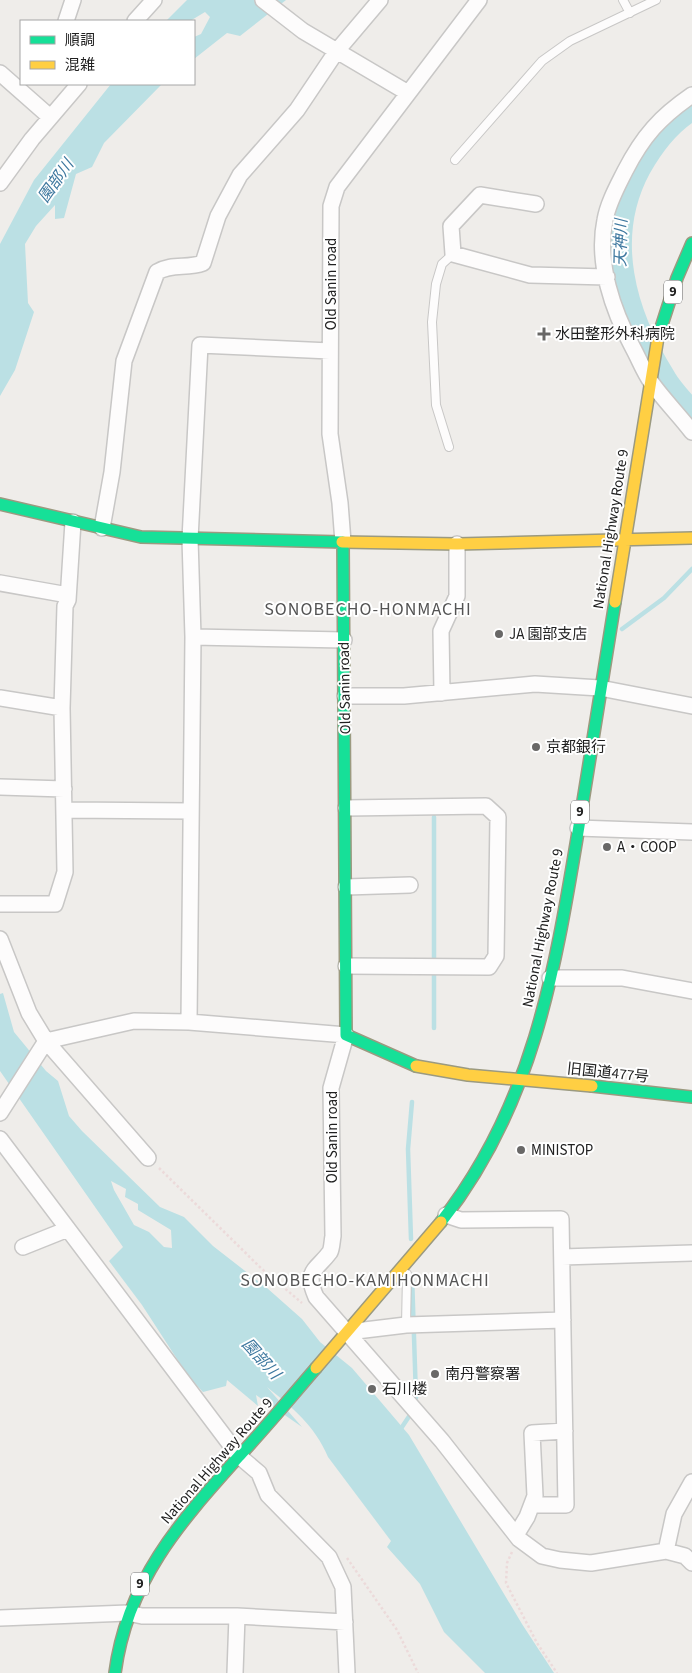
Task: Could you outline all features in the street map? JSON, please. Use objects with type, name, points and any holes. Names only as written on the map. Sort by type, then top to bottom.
[{"type":"main road","name":"National Highway Route 9","points":[[115,1673],[123,1626],[144,1576],[157,1556],[194,1508],[334,1349],[346,1332],[446,1215],[487,1156],[521,1078],[550,978],[563,923],[657,341],[672,294],[692,243]]},
{"type":"main road","points":[[0,504],[141,537],[457,544],[692,538]]},
{"type":"main road","name":"Old Sanin road","points":[[342,542],[346,808],[346,1035]]},
{"type":"main road","name":"旧国道477号","points":[[346,1035],[414,1065],[462,1074],[521,1078],[692,1097]]},
{"type":"street","points":[[66,20],[73,0]]},
{"type":"street","points":[[136,20],[154,0]]},
{"type":"street","points":[[263,0],[303,31],[408,93]]},
{"type":"street","points":[[102,528],[112,472],[124,361],[157,272],[166,266],[196,266],[203,262],[218,216],[240,174],[296,110],[336,52],[380,0]]},
{"type":"street","name":"Old Sanin road","points":[[342,542],[340,503],[330,434],[331,206],[337,187],[479,0]]},
{"type":"street","points":[[0,73],[50,117]]},
{"type":"street","points":[[0,183],[50,117],[78,85]]},
{"type":"street","points":[[692,95],[668,112],[644,137],[612,196],[605,221],[603,250],[617,319],[651,377],[692,432]]},
{"type":"street","points":[[536,204],[480,195],[451,226],[453,254],[530,275],[607,277]]},
{"type":"street","points":[[189,1022],[193,637],[190,539],[200,345],[330,351]]},
{"type":"street","points":[[0,904],[55,904],[65,872],[62,708],[65,606],[68,595],[73,522]]},
{"type":"street","points":[[442,693],[441,631],[457,596],[457,544]]},
{"type":"street","points":[[0,583],[68,595]]},
{"type":"street","points":[[193,637],[344,640]]},
{"type":"street","points":[[345,696],[404,696],[535,684],[600,688],[692,706]]},
{"type":"street","points":[[0,698],[62,708]]},
{"type":"street","points":[[0,787],[64,789]]},
{"type":"street","points":[[346,808],[486,806],[498,817],[496,956],[489,966],[346,966]]},
{"type":"street","points":[[64,810],[191,811]]},
{"type":"street","points":[[578,828],[692,832]]},
{"type":"street","points":[[346,887],[410,885]]},
{"type":"street","points":[[0,939],[43,1046],[148,1158]]},
{"type":"street","points":[[550,978],[622,978],[692,991]]},
{"type":"street","points":[[0,1113],[43,1046],[134,1021],[189,1022],[346,1035]]},
{"type":"street","name":"Old Sanin road","points":[[346,1035],[331,1088],[331,1251],[316,1265],[311,1279],[316,1298],[442,1441],[517,1537],[542,1556],[591,1563],[666,1551]]},
{"type":"street","points":[[0,1139],[68,1229],[259,1472],[268,1495],[329,1558],[343,1587],[347,1673]]},
{"type":"street","points":[[446,1215],[461,1220],[561,1219],[566,1505],[532,1505]]},
{"type":"street","points":[[23,1247],[68,1229]]},
{"type":"street","points":[[562,1257],[692,1253]]},
{"type":"street","points":[[346,1332],[412,1325],[563,1320]]},
{"type":"street","points":[[517,1537],[535,1496],[532,1433],[565,1431]]},
{"type":"street","points":[[692,1482],[674,1514],[666,1551],[685,1556],[692,1563]]},
{"type":"street","points":[[0,1618],[128,1613],[142,1616],[237,1616],[345,1622]]},
{"type":"street","points":[[236,1673],[237,1616]]},
{"type":"lane","points":[[623,0],[630,13]]},
{"type":"lane","points":[[455,160],[542,61],[570,40],[656,0]]},
{"type":"lane","points":[[449,448],[436,405],[432,322],[436,284],[442,264],[453,254]]},
{"type":"lane","points":[[407,1262],[412,1325]]},
{"type":"path","points":[[148,1158],[262,1269],[309,1308]]},
{"type":"path","points":[[517,1537],[507,1563],[506,1583],[537,1643],[557,1673]]},
{"type":"water","points":[[187,0],[286,0],[240,36],[227,33],[195,58],[195,37],[201,34],[210,17],[205,12],[192,20],[167,20]]},
{"type":"water","name":"園部川","points":[[110,85],[161,85],[104,143],[92,167],[76,174],[64,218],[55,219],[55,205],[36,226],[25,244],[28,303],[34,312],[15,370],[0,396],[0,244],[34,180]]},
{"type":"water","name":"園部川","points":[[3,993],[14,1032],[46,1071],[58,1081],[69,1116],[82,1131],[160,1207],[184,1217],[213,1246],[267,1288],[302,1319],[320,1342],[352,1368],[409,1435],[522,1624],[554,1673],[485,1673],[444,1632],[420,1584],[387,1547],[391,1541],[328,1457],[317,1436],[286,1402],[267,1387],[302,1427],[256,1395],[258,1406],[227,1380],[226,1386],[203,1392],[188,1376],[142,1305],[109,1261],[123,1247],[0,1071],[0,994]],"holes":[[[111,1181],[126,1189],[125,1197],[138,1204],[138,1210],[171,1230],[172,1248],[164,1247],[149,1232],[134,1225],[114,1190]]]},
{"type":"waterway","name":"天神川","points":[[692,108],[676,119],[662,134],[639,167],[627,194],[621,221],[619,248],[628,302],[637,328],[667,383],[692,414]]},
{"type":"waterway","points":[[622,629],[664,598],[692,569]]},
{"type":"waterway","points":[[434,817],[434,1028]]},
{"type":"waterway","points":[[411,1239],[408,1149],[412,1102]]},
{"type":"waterway","points":[[412,1275],[416,1398]]},
{"type":"waterway","points":[[400,1430],[410,1415]]},
{"type":"traffic: fast","points":[[658,337],[677,278],[692,243]]},
{"type":"traffic: fast","points":[[0,504],[141,537],[342,542]]},
{"type":"traffic: fast","points":[[343,542],[346,1035],[416,1066]]},
{"type":"traffic: fast","points":[[441,1222],[473,1177],[498,1131],[519,1083],[536,1034],[549,983],[570,880],[615,602]]},
{"type":"traffic: fast","points":[[592,1086],[692,1097]]},
{"type":"traffic: fast","points":[[115,1673],[121,1640],[131,1609],[144,1581],[160,1554],[198,1503],[316,1368]]},
{"type":"traffic: slow","points":[[615,602],[658,337]]},
{"type":"traffic: slow","points":[[342,542],[457,544],[692,538]]},
{"type":"traffic: slow","points":[[416,1066],[468,1075],[592,1086]]},
{"type":"traffic: slow","points":[[316,1368],[441,1222]]},
{"type":"place","name":"水田整形外科病院","points":[[544,334]]},
{"type":"place","name":"JA 園部支店","points":[[499,634]]},
{"type":"place","name":"京都銀行","points":[[536,747]]},
{"type":"place","name":"A・COOP","points":[[607,847]]},
{"type":"place","name":"MINISTOP","points":[[521,1150]]},
{"type":"place","name":"南丹警察署","points":[[435,1374]]},
{"type":"place","name":"石川楼","points":[[372,1389]]},
{"type":"district","name":"SONOBECHO-HONMACHI","points":[[368,609]]},
{"type":"district","name":"SONOBECHO-KAMIHONMACHI","points":[[365,1280]]}]
